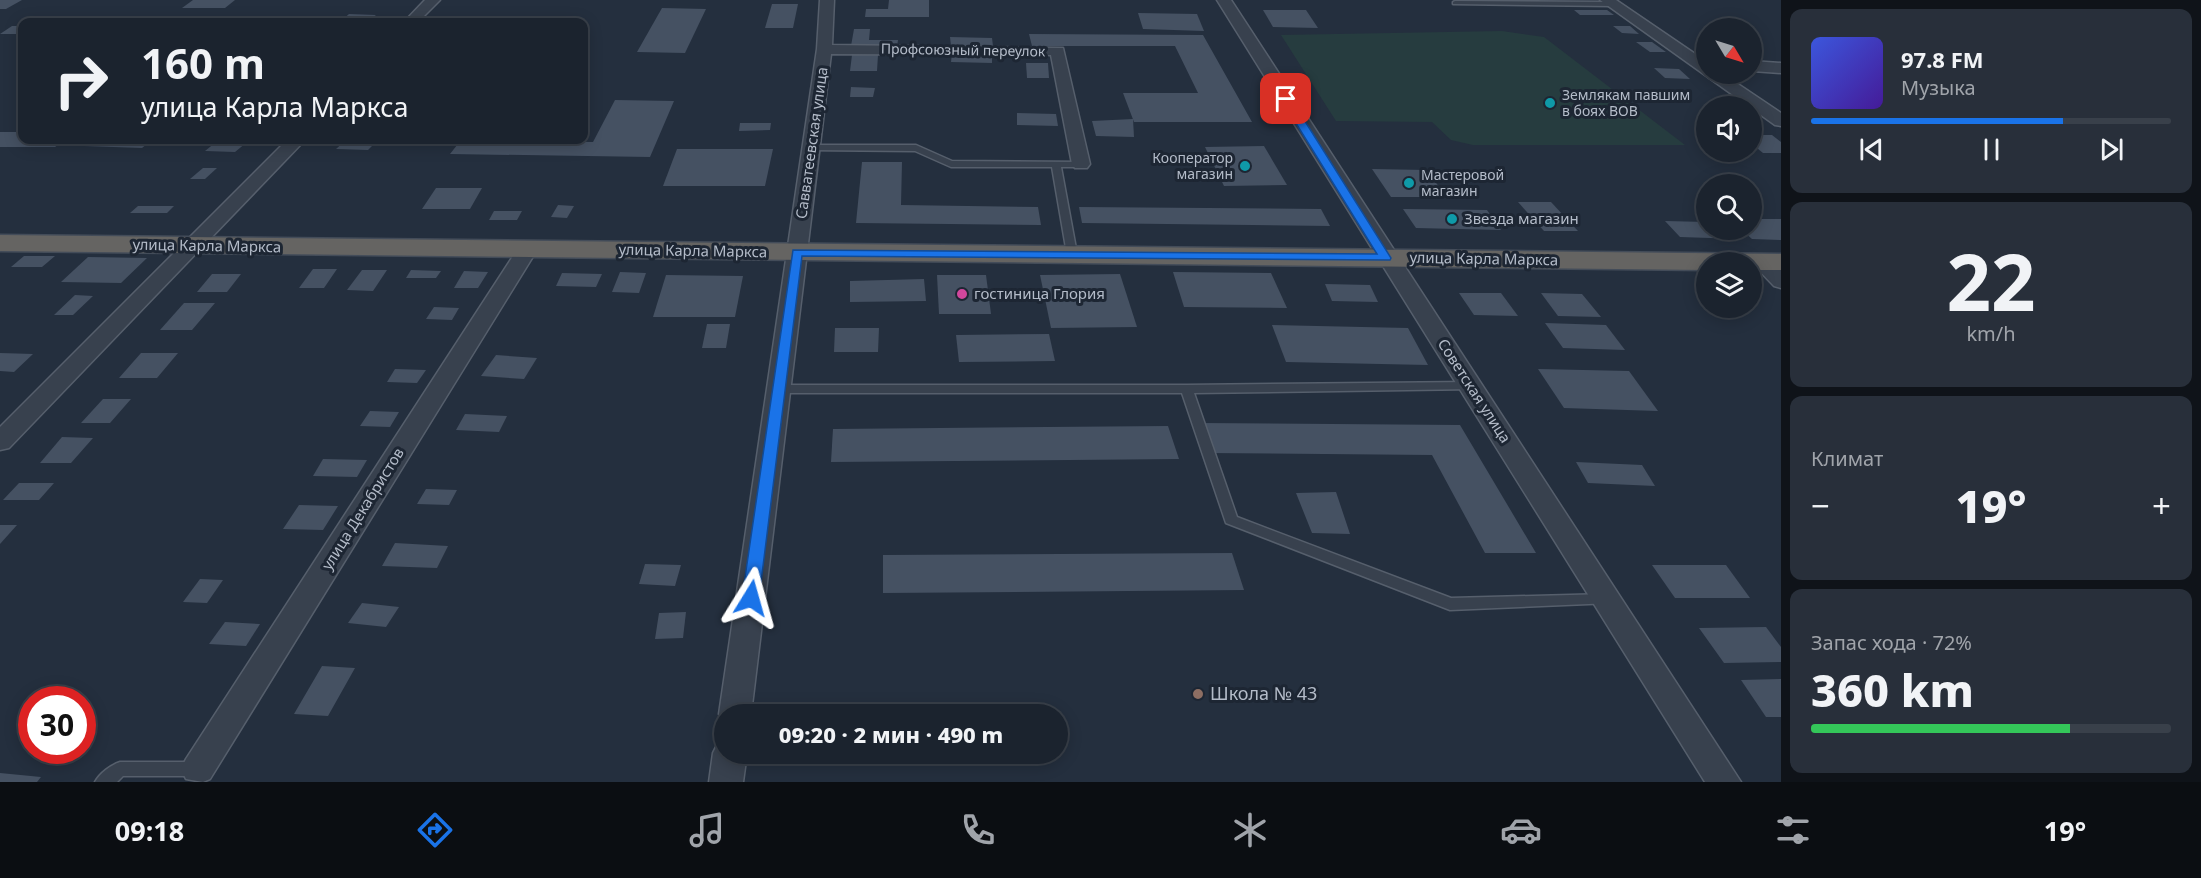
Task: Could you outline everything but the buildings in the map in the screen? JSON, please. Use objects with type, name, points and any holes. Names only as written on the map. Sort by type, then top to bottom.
[{"type":"highway","name":"улица Карла Маркса","points":[[0,243],[1771,262]]},
{"type":"street","points":[[415,18],[433,0]]},
{"type":"street","name":"Савватеевская улица","points":[[736,704],[824,49],[827,0]]},
{"type":"street","name":"Советская улица","points":[[1224,0],[1385,258],[1472,386],[1724,782]]},
{"type":"street","points":[[1610,2],[1696,59]]},
{"type":"street","name":"Профсоюзный переулок","points":[[824,49],[1058,51],[1082,164]]},
{"type":"street","points":[[1762,67],[1781,68]]},
{"type":"street","points":[[1727,84],[1781,122]]},
{"type":"street","points":[[0,442],[292,144]]},
{"type":"street","name":"улица Декабристов","points":[[198,769],[527,250]]},
{"type":"street","points":[[1771,262],[1781,282]]},
{"type":"street","points":[[726,782],[728,764]]},
{"type":"lane","points":[[1455,3],[1610,2]]},
{"type":"lane","points":[[811,148],[915,148],[951,164],[1082,164]]},
{"type":"lane","points":[[1056,164],[1072,254]]},
{"type":"lane","points":[[779,389],[1472,386]]},
{"type":"lane","points":[[1187,389],[1231,520],[1450,604],[1608,599]]},
{"type":"lane","points":[[104,782],[120,769],[198,769]]},
{"type":"green space","points":[[1502,31],[1544,37],[1685,145],[1473,145],[1451,140],[1432,122],[1336,121],[1281,35]]},
{"type":"place","name":"Землякам павшим в боях ВОВ","points":[[1550,103]]},
{"type":"place","name":"Кооператор магазин","points":[[1245,166]]},
{"type":"place","name":"Мастеровой магазин","points":[[1409,183]]},
{"type":"place","name":"Звезда магазин","points":[[1452,219]]},
{"type":"place","name":"гостиница Глория","points":[[962,294]]},
{"type":"place","name":"Школа № 43","points":[[1198,694]]},
{"type":"route","points":[[751,598],[797,252],[1385,258],[1286,99]]}]
